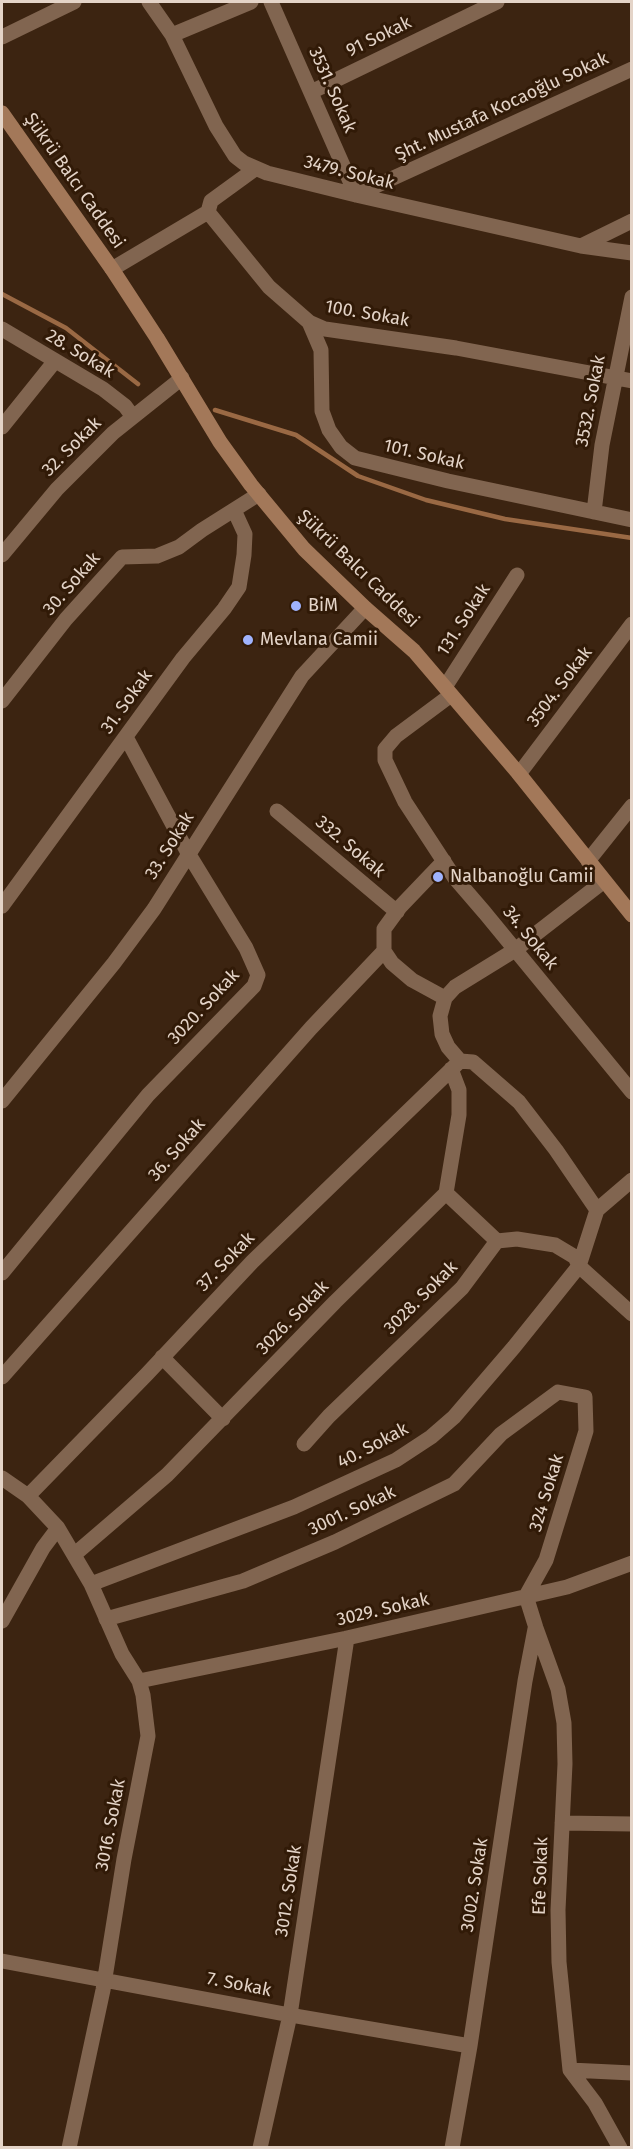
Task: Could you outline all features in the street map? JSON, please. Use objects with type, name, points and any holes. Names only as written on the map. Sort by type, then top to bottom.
[{"type":"street","points":[[2,37],[74,2]]},
{"type":"street","name":"3479. Sokak","points":[[148,2],[172,35],[216,126],[236,156],[255,168],[356,195],[580,246],[632,253]]},
{"type":"street","points":[[172,35],[251,2]]},
{"type":"street","name":"3531. Sokak","points":[[271,2],[356,195]]},
{"type":"street","name":"91 Sokak","points":[[311,92],[497,2]]},
{"type":"street","name":"Şht. Mustafa Kocaoğlu Sokak","points":[[356,195],[632,69]]},
{"type":"street","name":"Şükrü Balcı Caddesi","points":[[2,113],[112,269],[220,442],[259,494],[304,549],[414,651],[519,774],[632,915]]},
{"type":"street","points":[[112,269],[208,212],[211,201],[255,168]]},
{"type":"street","name":"100. Sokak","points":[[208,212],[269,287],[309,322],[324,329],[456,348],[632,381]]},
{"type":"street","points":[[580,246],[632,221]]},
{"type":"street","name":"3532. Sokak","points":[[594,512],[602,445],[632,297]]},
{"type":"street","name":"101. Sokak","points":[[309,322],[321,350],[322,411],[329,430],[340,447],[355,459],[632,520]]},
{"type":"street","name":"28. Sokak","points":[[2,329],[103,389],[125,406],[133,417]]},
{"type":"street","points":[[2,427],[55,361]]},
{"type":"street","name":"32. Sokak","points":[[2,555],[57,489],[113,433],[182,378]]},
{"type":"street","name":"30. Sokak","points":[[2,701],[66,619],[122,558],[157,556],[179,548],[259,494]]},
{"type":"street","name":"31. Sokak","points":[[2,906],[183,658],[224,609],[239,587],[245,534],[234,510]]},
{"type":"street","name":"131. Sokak","points":[[448,691],[517,575]]},
{"type":"street","name":"33. Sokak","points":[[2,1101],[114,963],[154,909],[302,676],[365,608]]},
{"type":"street","name":"3504. Sokak","points":[[519,774],[632,624]]},
{"type":"street","name":"34. Sokak","points":[[448,691],[396,736],[385,749],[385,760],[405,802],[454,877],[632,1092]]},
{"type":"street","name":"3020. Sokak","points":[[2,1273],[148,1095],[254,986],[258,975],[246,948],[188,853],[126,737]]},
{"type":"street","points":[[588,861],[632,806]]},
{"type":"street","name":"332. Sokak","points":[[278,811],[397,912]]},
{"type":"street","points":[[444,861],[384,929],[384,951],[392,963],[412,980],[445,998]]},
{"type":"street","points":[[604,880],[515,950],[455,987],[445,998],[440,1016],[442,1034],[456,1065],[459,1090],[459,1114],[446,1193],[497,1241],[518,1239],[555,1245],[575,1257],[579,1266],[632,1314]]},
{"type":"street","name":"36. Sokak","points":[[2,1377],[311,1028],[384,951]]},
{"type":"street","points":[[456,1065],[473,1062],[519,1102],[556,1150],[597,1210],[632,1180]]},
{"type":"street","name":"37. Sokak","points":[[28,1496],[252,1262],[456,1065]]},
{"type":"street","name":"3026. Sokak","points":[[75,1554],[167,1475],[335,1302],[446,1193]]},
{"type":"street","name":"40. Sokak","points":[[92,1584],[294,1507],[396,1460],[431,1437],[454,1417],[579,1266],[597,1210]]},
{"type":"street","name":"3028. Sokak","points":[[304,1444],[329,1416],[462,1288],[497,1241]]},
{"type":"street","points":[[162,1357],[223,1419]]},
{"type":"street","name":"3001. Sokak","points":[[106,1619],[243,1581],[335,1542],[454,1484],[501,1434],[558,1392],[585,1397]]},
{"type":"street","name":"324 Sokak","points":[[526,1596],[546,1560],[586,1431],[585,1397]]},
{"type":"street","name":"3016. Sokak","points":[[2,1478],[28,1496],[58,1528],[92,1584],[122,1654],[139,1681],[148,1736],[124,1859],[105,1979],[69,2148]]},
{"type":"street","points":[[2,1621],[43,1548],[58,1528]]},
{"type":"street","name":"3029. Sokak","points":[[139,1681],[347,1638],[567,1587],[632,1563]]},
{"type":"street","name":"Efe Sokak","points":[[526,1596],[558,1689],[564,1723],[558,1910],[559,1962],[570,2070]]},
{"type":"street","name":"3002. Sokak","points":[[452,2148],[470,2046],[525,1681],[536,1628]]},
{"type":"street","name":"3012. Sokak","points":[[260,2148],[290,2015],[347,1638]]},
{"type":"street","points":[[562,1824],[632,1824]]},
{"type":"street","name":"7. Sokak","points":[[2,1960],[290,2015],[470,2046]]},
{"type":"street","points":[[570,2070],[632,2073]]},
{"type":"street","points":[[570,2070],[595,2103],[620,2148]]},
{"type":"waterway","points":[[2,294],[66,328],[138,384]]},
{"type":"waterway","points":[[215,410],[296,435],[358,476],[426,500],[505,519],[632,538]]},
{"type":"place","name":"BiM","points":[[296,606]]},
{"type":"place","name":"Mevlana Camii","points":[[248,640]]},
{"type":"place","name":"Nalbanoğlu Camii","points":[[438,877]]}]
